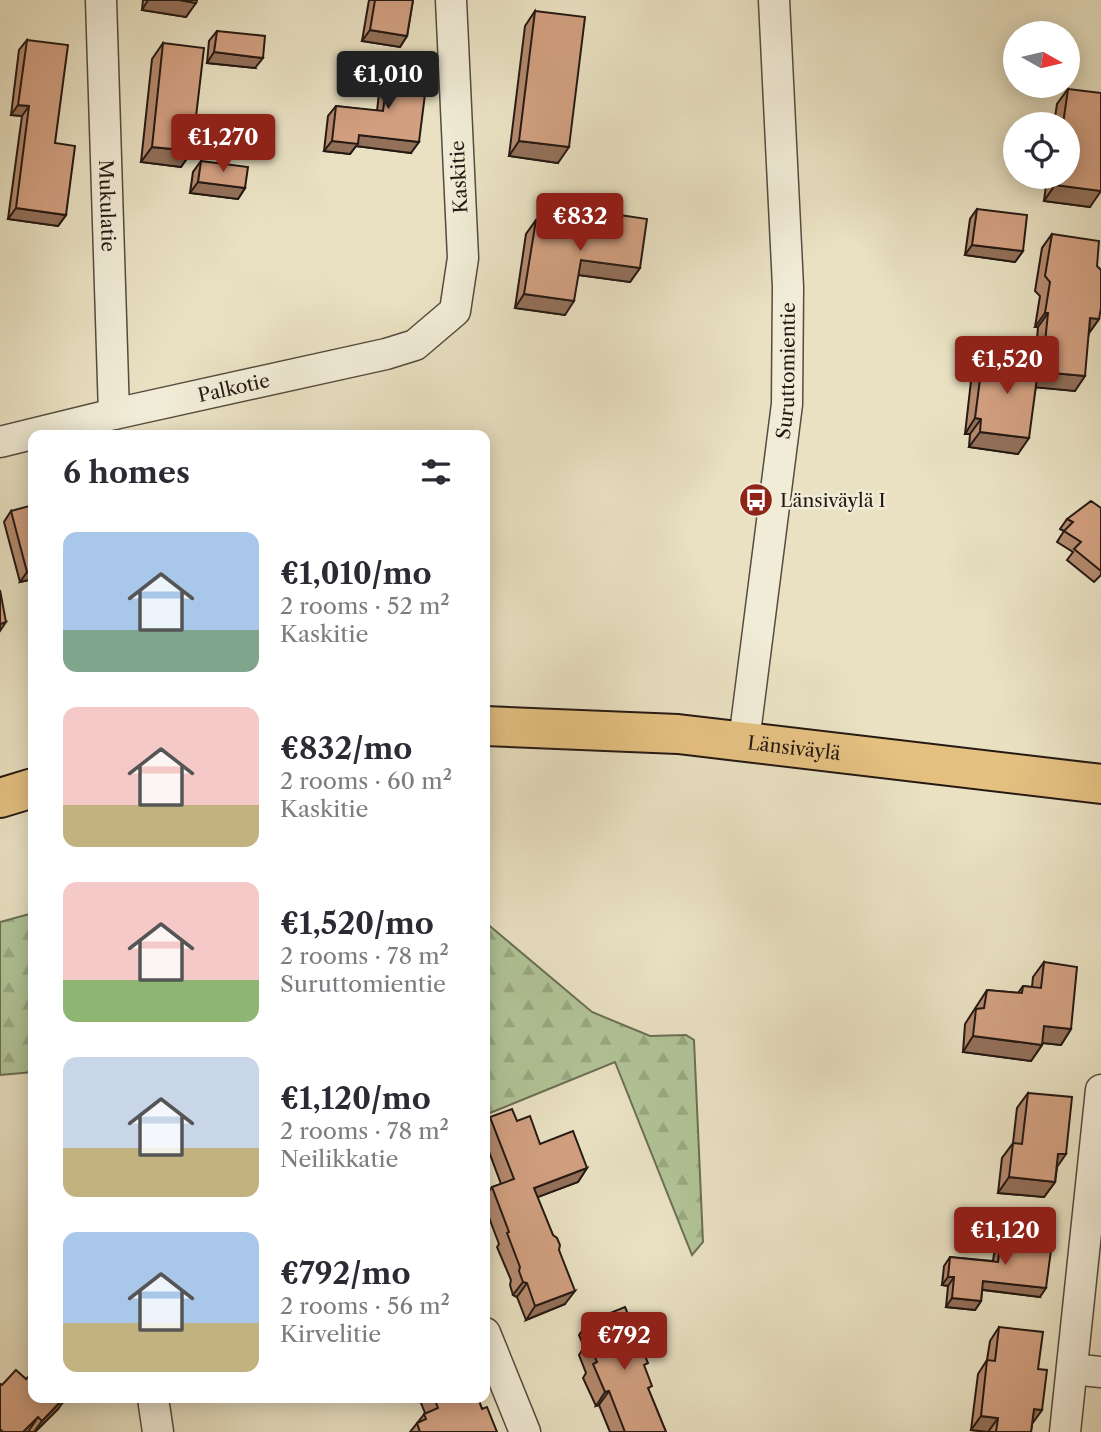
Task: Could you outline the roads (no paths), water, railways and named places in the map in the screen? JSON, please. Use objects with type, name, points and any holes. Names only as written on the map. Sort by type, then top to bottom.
[{"type":"main road","name":"Länsiväylä","points":[[490,726],[678,734],[1101,784]]},
{"type":"main road","points":[[0,798],[28,790]]},
{"type":"street","name":"Mukulatie","points":[[100,0],[114,414]]},
{"type":"street","name":"Kaskitie","points":[[451,0],[463,258],[455,311]]},
{"type":"street","name":"Suruttomientie","points":[[744,741],[787,404],[788,287],[774,0]]},
{"type":"street","name":"Palkotie","points":[[49,430],[386,354],[415,345],[455,311]]},
{"type":"street","name":"Palkotie","points":[[0,442],[28,435]]},
{"type":"street","points":[[1065,1432],[1086,1370],[1101,1090]]},
{"type":"street","points":[[490,1345],[525,1432]]},
{"type":"street","points":[[154,1403],[158,1432]]},
{"type":"place","name":"Länsiväylä I","points":[[756,500]]}]
